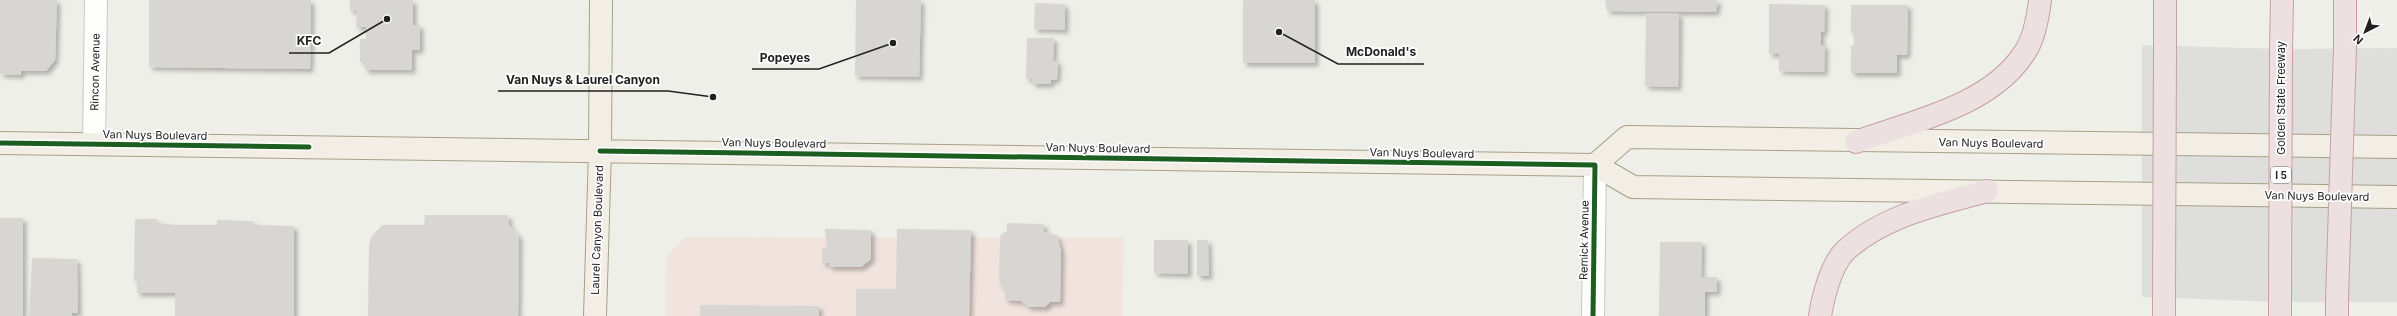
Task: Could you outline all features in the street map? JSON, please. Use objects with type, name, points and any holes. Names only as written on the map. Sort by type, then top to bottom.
[{"type":"highway","points":[[1856,142],[1954,107],[1987,92],[2007,75],[2026,51],[2038,12],[2040,0]]},
{"type":"highway","points":[[2164,307],[2166,0]]},
{"type":"highway","name":"Golden State Freeway","points":[[2280,309],[2282,0]]},
{"type":"highway","points":[[2337,308],[2345,48],[2345,0]]},
{"type":"highway","points":[[1820,316],[1828,282],[1844,252],[1902,215],[1987,191]]},
{"type":"main road","name":"Laurel Canyon Boulevard","points":[[595,316],[600,151],[601,0]]},
{"type":"main road","name":"Van Nuys Boulevard","points":[[1596,165],[1627,137],[1856,142],[2397,147]]},
{"type":"main road","name":"Van Nuys Boulevard","points":[[0,143],[1596,165],[1633,187],[2397,197]]},
{"type":"street","name":"Rincon Avenue","points":[[94,144],[96,0]]},
{"type":"street","name":"Remick Avenue","points":[[1593,316],[1596,165]]},
{"type":"shaded area","points":[[684,237],[1124,238],[1122,316],[665,316],[666,257]]},
{"type":"pier","points":[[2142,45],[2281,49],[2397,48],[2397,302],[2280,302],[2142,297]]},
{"type":"building","points":[[0,0],[57,0],[55,60],[46,71],[21,71],[21,75],[0,74]]},
{"type":"building","points":[[149,0],[311,0],[310,69],[149,67]]},
{"type":"building","points":[[350,0],[413,0],[413,25],[420,25],[420,50],[412,50],[412,70],[365,70],[365,62],[360,62],[360,39],[366,39],[366,27],[356,27],[357,11],[350,11]]},
{"type":"building","points":[[856,0],[921,0],[919,77],[855,76]]},
{"type":"building","points":[[1243,0],[1315,0],[1315,63],[1243,63]]},
{"type":"building","points":[[1605,0],[1718,0],[1716,12],[1607,11]]},
{"type":"building","points":[[1035,3],[1065,4],[1065,30],[1034,29]]},
{"type":"building","points":[[1769,4],[1825,5],[1824,32],[1821,31],[1821,46],[1825,45],[1824,72],[1779,71],[1779,54],[1769,54]]},
{"type":"building","points":[[1851,5],[1908,5],[1907,55],[1897,55],[1897,73],[1851,73],[1851,45],[1854,45],[1854,33],[1851,33]]},
{"type":"building","points":[[1646,13],[1679,14],[1678,87],[1645,86]]},
{"type":"building","points":[[1027,38],[1054,38],[1053,61],[1058,61],[1057,79],[1051,80],[1051,84],[1032,84],[1032,79],[1026,79]]},
{"type":"building","points":[[425,215],[508,215],[509,225],[519,236],[518,316],[368,316],[369,246],[371,237],[382,225],[424,225]]},
{"type":"building","points":[[0,218],[23,218],[23,316],[0,316]]},
{"type":"building","points":[[135,219],[157,219],[157,223],[176,225],[217,225],[217,220],[253,221],[253,225],[294,226],[294,316],[175,316],[175,293],[137,293],[137,281],[134,281]]},
{"type":"building","points":[[1007,223],[1044,224],[1044,232],[1049,232],[1049,235],[1057,235],[1061,251],[1060,302],[1050,302],[1045,307],[1029,307],[1021,301],[1005,300],[1005,288],[1001,286],[999,280],[1000,238],[1001,234],[1007,231]]},
{"type":"building","points":[[825,229],[871,230],[871,259],[861,267],[829,267],[829,263],[822,263],[822,248],[827,249]]},
{"type":"building","points":[[897,229],[971,230],[969,316],[856,316],[856,289],[896,289]]},
{"type":"building","points":[[1154,240],[1188,240],[1188,274],[1154,273]]},
{"type":"building","points":[[1197,240],[1208,240],[1209,276],[1197,276]]},
{"type":"building","points":[[1660,242],[1702,242],[1701,277],[1717,277],[1717,292],[1705,292],[1705,316],[1659,316]]},
{"type":"building","points":[[32,258],[77,259],[78,313],[72,313],[72,316],[29,316]]},
{"type":"building","points":[[700,305],[819,306],[819,316],[700,316]]},
{"type":"cycle path","points":[[0,143],[309,147]]},
{"type":"cycle path","points":[[600,151],[1595,165],[1593,316]]},
{"type":"place","name":"KFC","points":[[387,19]]},
{"type":"place","name":"McDonald's","points":[[1279,32]]},
{"type":"place","name":"Popeyes","points":[[893,43]]},
{"type":"place","name":"Van Nuys & Laurel Canyon","points":[[713,97]]}]
